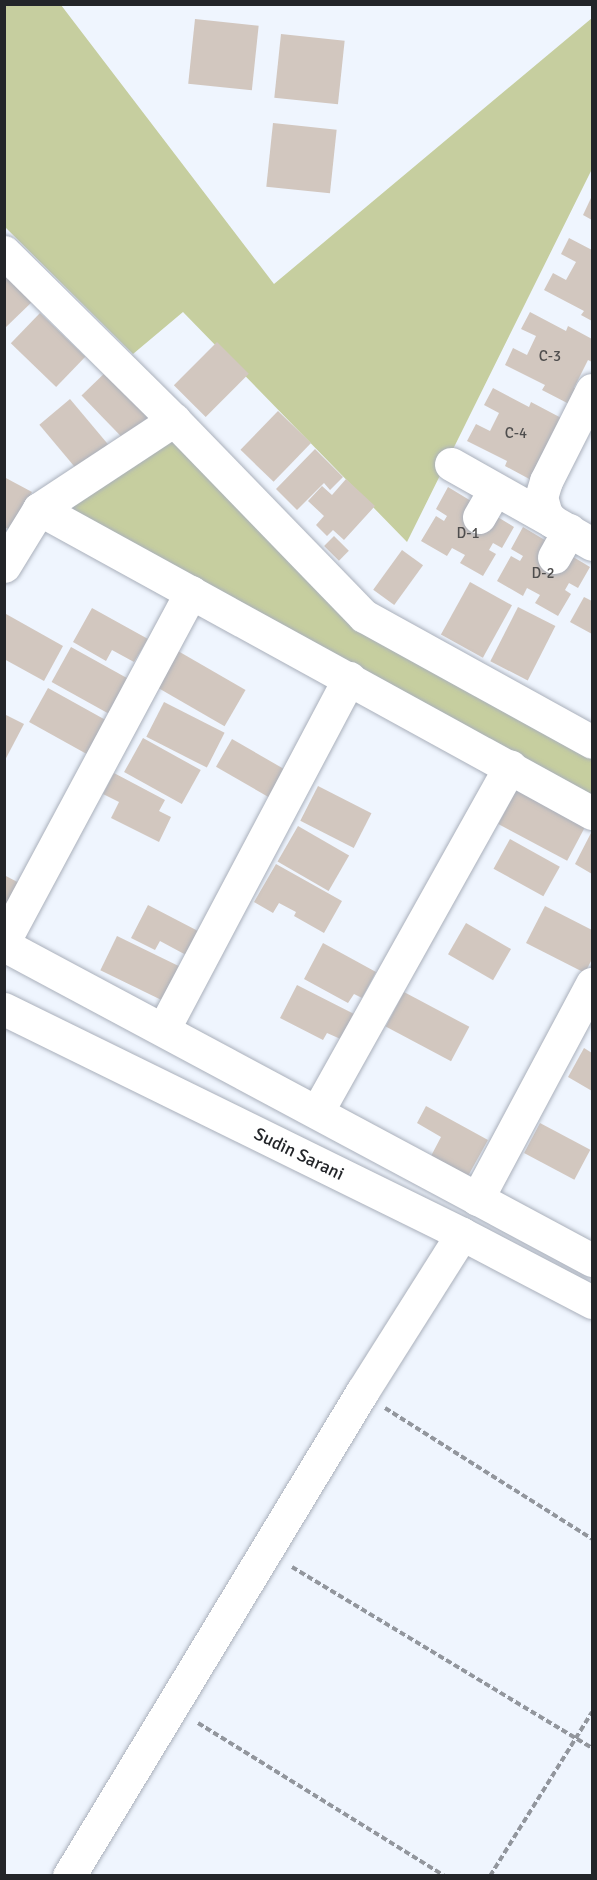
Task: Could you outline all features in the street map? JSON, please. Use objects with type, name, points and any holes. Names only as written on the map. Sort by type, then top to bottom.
[{"type":"street","points":[[4,252],[174,420],[364,616],[592,742]]},
{"type":"street","points":[[567,538],[546,514],[541,497],[542,489],[551,453],[589,381]]},
{"type":"street","points":[[4,566],[39,509],[174,420]]},
{"type":"street","points":[[451,464],[495,489],[567,538]]},
{"type":"street","points":[[480,517],[495,489]]},
{"type":"street","points":[[39,509],[592,813]]},
{"type":"street","points":[[190,592],[4,943],[592,1260]]},
{"type":"street","points":[[164,1028],[349,678]]},
{"type":"street","points":[[317,1112],[510,766]]},
{"type":"street","points":[[69,1875],[459,1232],[474,1197],[592,984]]},
{"type":"street","name":"Sudin Sarani","points":[[4,1009],[459,1232],[592,1302]]},
{"type":"path","points":[[362,1392],[592,1539]]},
{"type":"path","points":[[265,1552],[592,1748]]},
{"type":"path","points":[[171,1707],[445,1875]]},
{"type":"path","points":[[490,1875],[592,1712]]},
{"type":"green space","points":[[4,5],[61,5],[274,284],[592,18],[592,169],[407,542],[183,312],[133,354],[5,227]]},
{"type":"green space","points":[[174,420],[364,616],[592,742],[592,814],[39,509]]},
{"type":"building","points":[[195,19],[259,26],[252,90],[188,84]]},
{"type":"building","points":[[281,34],[345,41],[338,104],[274,98]]},
{"type":"building","points":[[273,123],[337,130],[330,193],[266,187]]},
{"type":"building","points":[[592,199],[592,220],[583,215]]},
{"type":"building","points":[[569,238],[592,250],[592,321],[581,315],[584,311],[544,290],[553,273],[566,280],[576,262],[561,254]]},
{"type":"building","points":[[9,274],[35,299],[4,329],[4,278]]},
{"type":"building","points":[[530,312],[566,331],[568,326],[592,339],[592,362],[588,360],[574,388],[578,390],[571,405],[542,390],[545,385],[505,365],[513,348],[527,355],[536,336],[521,329]]},
{"type":"building","points":[[40,313],[85,357],[56,387],[11,343]]},
{"type":"building","points":[[217,342],[249,374],[206,417],[174,385]]},
{"type":"building","points":[[111,367],[154,412],[125,440],[82,395]]},
{"type":"building","points":[[493,388],[529,407],[531,402],[567,421],[533,481],[505,466],[507,461],[467,441],[476,424],[490,431],[499,413],[484,405]]},
{"type":"building","points":[[70,399],[110,446],[79,472],[39,425]]},
{"type":"building","points":[[278,411],[311,443],[274,482],[240,450]]},
{"type":"building","points":[[315,449],[343,477],[330,490],[324,483],[297,510],[276,489]]},
{"type":"building","points":[[4,477],[32,492],[11,530],[4,527]]},
{"type":"building","points":[[346,479],[375,506],[344,540],[333,530],[327,536],[316,525],[324,516],[308,501],[322,486],[332,495]]},
{"type":"building","points":[[448,487],[514,527],[502,548],[493,543],[489,550],[496,554],[483,576],[460,563],[465,555],[452,548],[447,556],[421,541],[436,516],[444,521],[447,516],[436,509]]},
{"type":"building","points":[[523,527],[590,567],[578,588],[569,583],[565,590],[571,594],[558,616],[535,603],[540,595],[527,588],[523,596],[497,581],[511,556],[520,561],[523,556],[511,549]]},
{"type":"building","points":[[334,536],[349,551],[339,561],[324,546]]},
{"type":"building","points":[[402,550],[423,565],[394,605],[373,590]]},
{"type":"building","points":[[470,582],[512,605],[483,658],[441,634]]},
{"type":"building","points":[[584,597],[592,601],[592,634],[570,622]]},
{"type":"building","points":[[518,607],[555,626],[528,680],[490,661]]},
{"type":"building","points":[[92,608],[148,639],[134,662],[112,650],[106,661],[73,642]]},
{"type":"building","points":[[6,614],[63,646],[44,681],[4,659]]},
{"type":"building","points":[[71,647],[130,680],[111,715],[52,682]]},
{"type":"building","points":[[178,651],[246,690],[225,726],[157,687]]},
{"type":"building","points":[[48,688],[110,722],[91,757],[29,722]]},
{"type":"building","points":[[164,702],[225,733],[207,768],[146,737]]},
{"type":"building","points":[[4,714],[24,724],[4,762]]},
{"type":"building","points":[[143,738],[201,770],[182,804],[124,772]]},
{"type":"building","points":[[232,739],[286,770],[270,798],[216,767]]},
{"type":"building","points":[[114,773],[165,800],[159,811],[171,817],[159,842],[111,818],[119,802],[103,794]]},
{"type":"building","points":[[318,786],[371,813],[354,848],[300,821]]},
{"type":"building","points":[[518,787],[587,824],[567,861],[498,824]]},
{"type":"building","points":[[298,826],[349,856],[329,891],[278,862]]},
{"type":"building","points":[[592,831],[592,874],[575,864]]},
{"type":"building","points":[[510,839],[560,867],[543,896],[494,869]]},
{"type":"building","points":[[276,864],[342,901],[324,933],[294,916],[296,912],[279,903],[273,913],[254,902]]},
{"type":"building","points":[[4,875],[25,886],[4,924]]},
{"type":"building","points":[[148,905],[198,931],[186,955],[160,941],[155,950],[131,938]]},
{"type":"building","points":[[545,906],[592,930],[592,959],[585,973],[526,943]]},
{"type":"building","points":[[466,923],[511,949],[493,980],[448,954]]},
{"type":"building","points":[[117,936],[182,968],[165,1002],[100,970]]},
{"type":"building","points":[[323,943],[376,972],[362,998],[354,994],[348,1003],[304,979]]},
{"type":"building","points":[[297,985],[358,1016],[345,1041],[327,1033],[323,1040],[280,1018]]},
{"type":"building","points":[[404,992],[469,1027],[451,1061],[386,1026]]},
{"type":"building","points":[[584,1048],[592,1053],[592,1091],[568,1077]]},
{"type":"building","points":[[426,1106],[488,1140],[468,1176],[431,1156],[441,1137],[417,1123]]},
{"type":"building","points":[[540,1123],[590,1150],[574,1180],[524,1153]]}]
